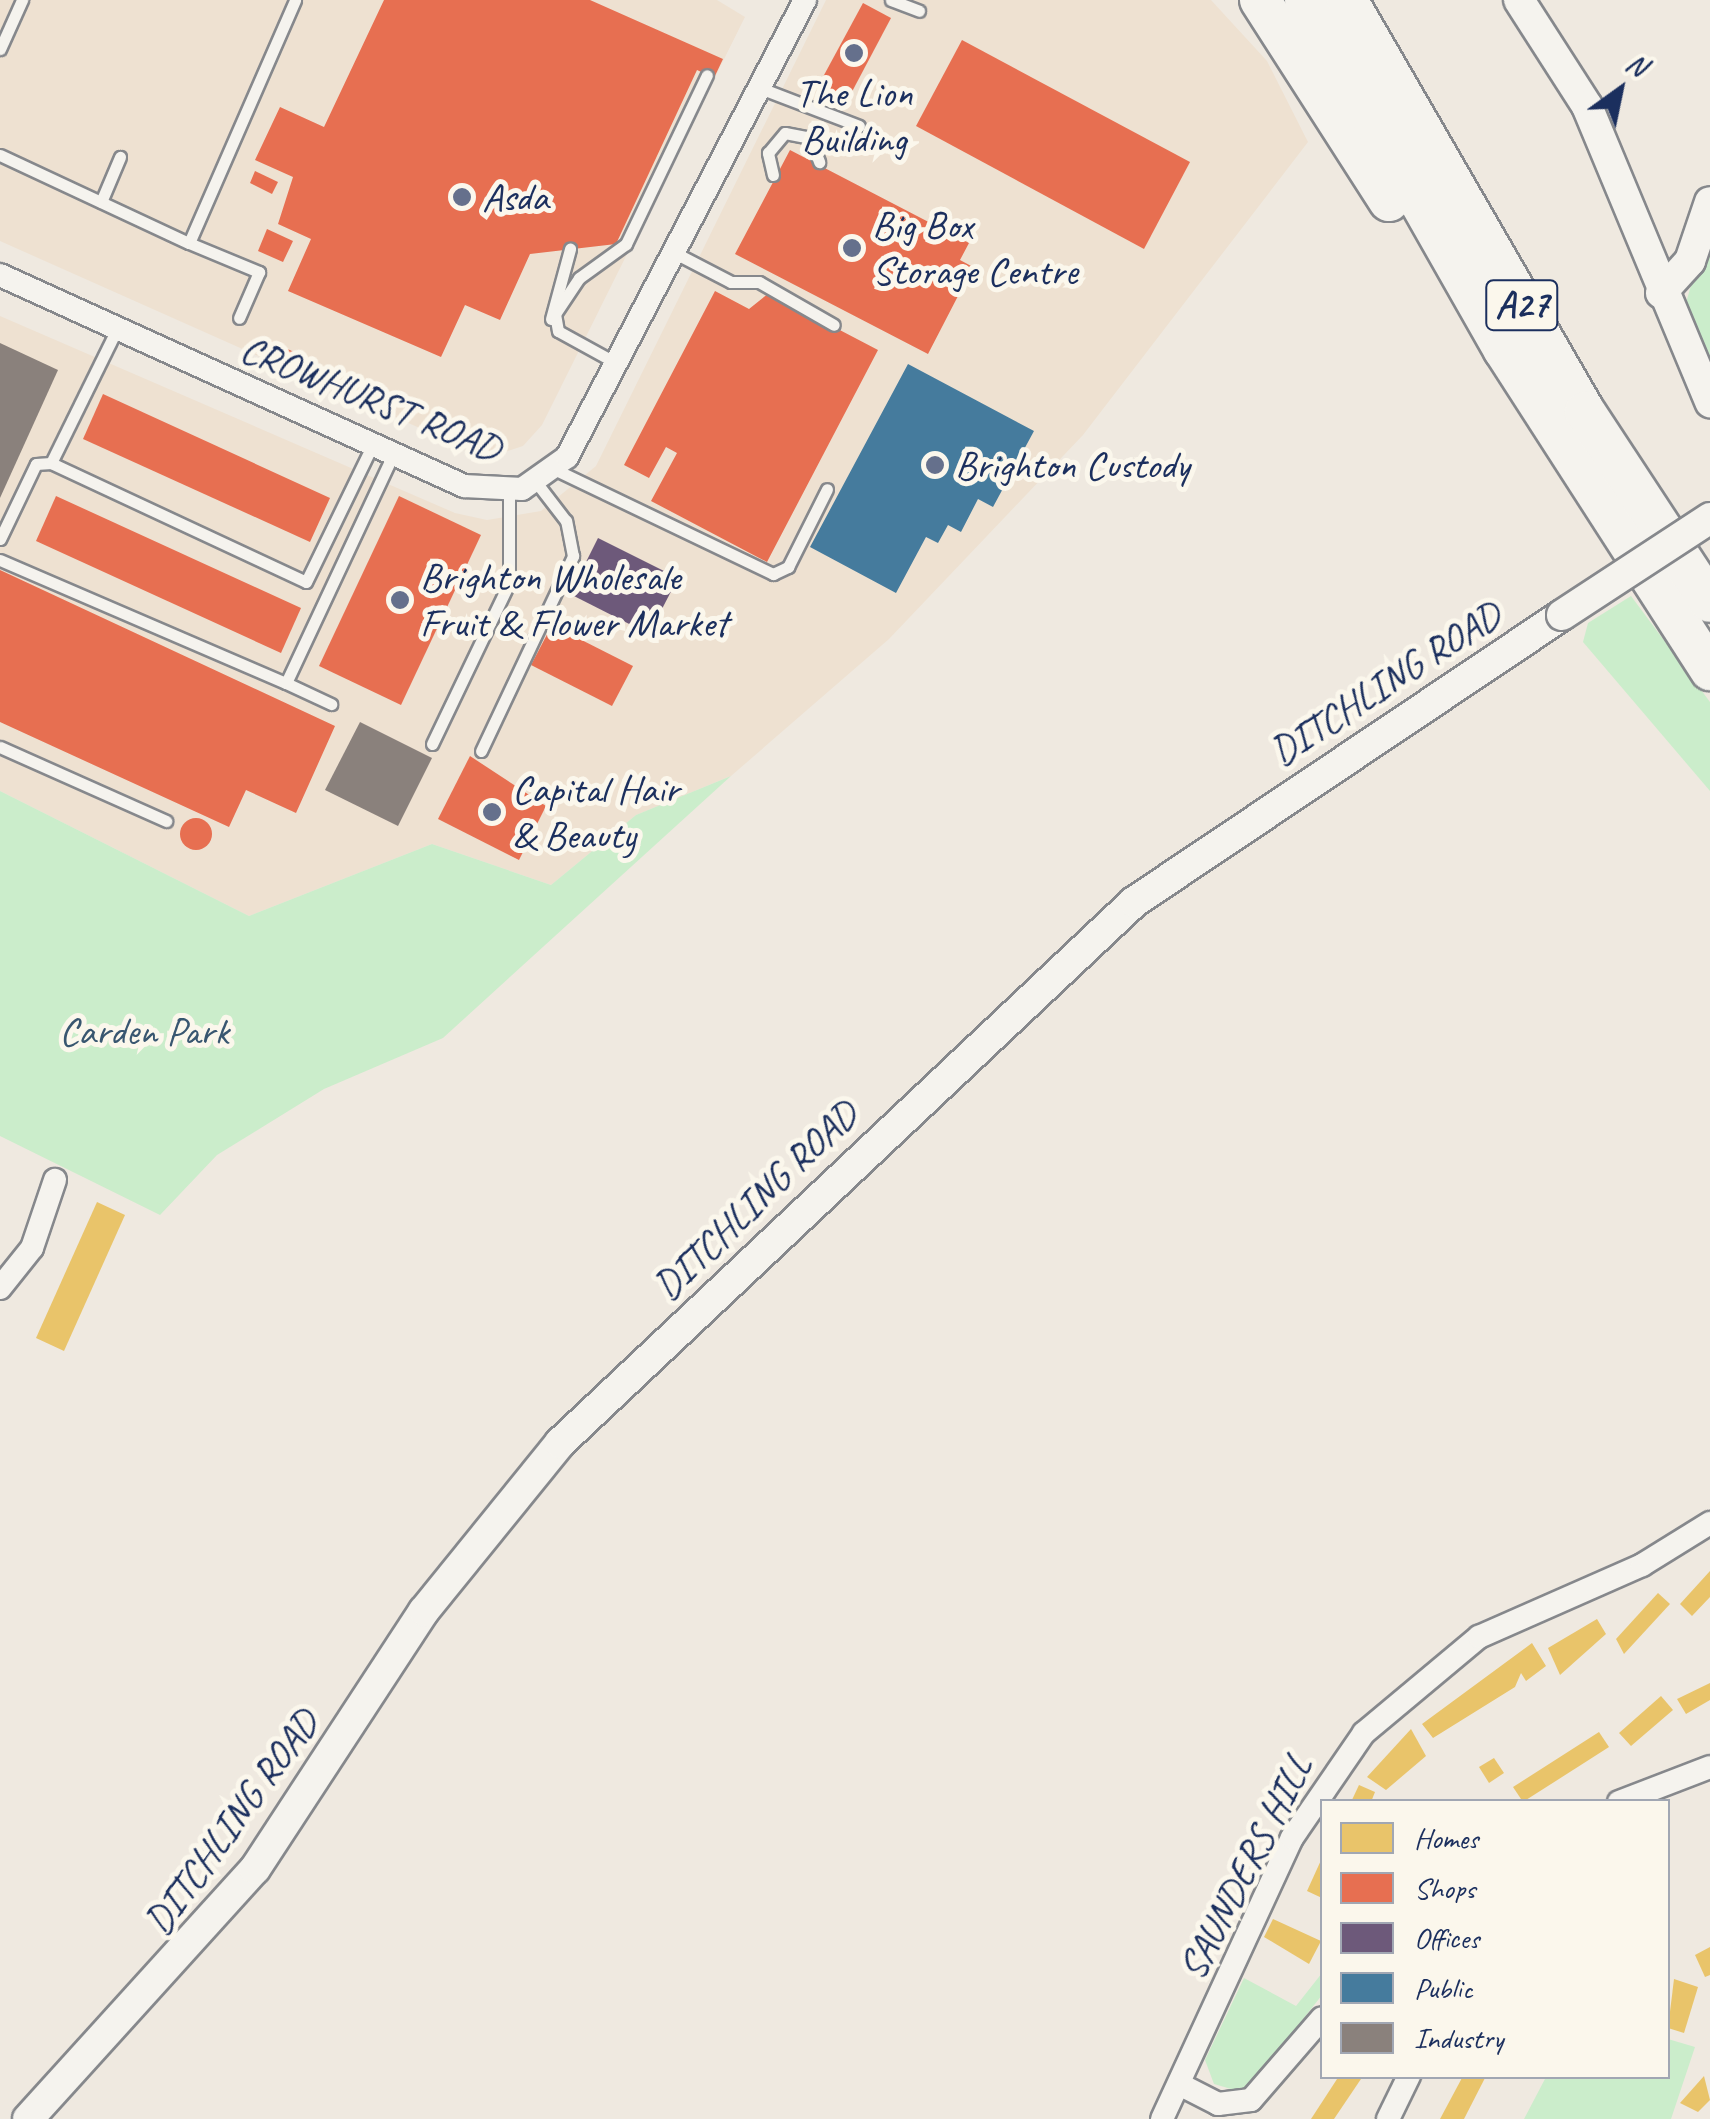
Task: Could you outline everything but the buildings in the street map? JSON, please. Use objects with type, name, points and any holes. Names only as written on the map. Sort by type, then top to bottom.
[{"type":"highway","points":[[1260,0],[1407,230],[1504,350]]},
{"type":"highway","name":"A27","points":[[1305,0],[1504,350],[1710,670]]},
{"type":"highway","name":"A27","points":[[1347,0],[1585,412],[1710,602]]},
{"type":"street","name":"CROWHURST ROAD","points":[[0,275],[464,486],[509,492],[546,476],[618,364],[805,0]]},
{"type":"street","points":[[1519,0],[1587,106],[1661,293],[1710,402]]},
{"type":"street","points":[[1661,293],[1690,262],[1710,202]]},
{"type":"street","name":"DITCHLING ROAD","points":[[28,2119],[255,1869],[424,1611],[574,1430],[1134,902],[1710,518]]},
{"type":"street","points":[[0,1288],[32,1248],[55,1180]]},
{"type":"street","name":"SAUNDERS HILL","points":[[1162,2119],[1292,1838],[1364,1733],[1479,1637],[1642,1565],[1710,1522]]},
{"type":"street","points":[[1627,1799],[1710,1766]]},
{"type":"street","points":[[1179,2084],[1218,2104],[1250,2100],[1320,2020]]},
{"type":"street","points":[[1388,2119],[1407,2079]]},
{"type":"lane","points":[[0,48],[22,0]]},
{"type":"lane","points":[[189,243],[295,0]]},
{"type":"lane","points":[[891,0],[919,11]]},
{"type":"lane","points":[[552,323],[579,278],[622,250],[707,75]]},
{"type":"lane","points":[[760,88],[859,126]]},
{"type":"lane","points":[[774,175],[768,149],[788,132],[810,138],[819,162]]},
{"type":"lane","points":[[0,154],[259,272],[239,318]]},
{"type":"lane","points":[[101,202],[120,157]]},
{"type":"lane","points":[[552,323],[553,290],[570,249]]},
{"type":"lane","points":[[675,253],[731,282],[759,282],[834,325]]},
{"type":"lane","points":[[552,323],[618,364]]},
{"type":"lane","points":[[51,463],[117,330]]},
{"type":"lane","points":[[0,540],[36,464],[51,463],[306,582],[383,450]]},
{"type":"lane","points":[[286,684],[383,450]]},
{"type":"lane","points":[[546,476],[773,574],[788,567],[827,489]]},
{"type":"lane","points":[[481,751],[572,556],[570,531],[546,476]]},
{"type":"lane","points":[[432,744],[509,583],[509,492]]},
{"type":"lane","points":[[0,560],[331,704]]},
{"type":"lane","points":[[0,747],[166,822]]},
{"type":"shaded area","points":[[0,0],[717,0],[745,17],[542,425],[523,446],[487,458],[0,241]]},
{"type":"shaded area","points":[[826,0],[1211,0],[1267,61],[1308,142],[1083,435],[889,639],[731,776],[636,815],[551,885],[432,844],[249,916],[0,791],[0,316],[455,513],[487,520],[541,511],[596,466]]},
{"type":"green space","points":[[1710,218],[1710,359],[1686,303]]},
{"type":"green space","points":[[1631,596],[1710,702],[1710,791],[1583,642],[1588,623]]},
{"type":"green space","name":"Carden Park","points":[[731,776],[443,1038],[324,1089],[217,1155],[160,1215],[0,1136],[0,791],[249,916],[432,844],[551,885],[636,815]]},
{"type":"green space","points":[[1320,1976],[1320,1998],[1253,2083],[1238,2091],[1214,2084],[1205,2060],[1244,1978],[1296,2006]]},
{"type":"green space","points":[[1670,2040],[1695,2047],[1671,2119],[1524,2119],[1545,2079],[1670,2079]]},
{"type":"place","name":"The Lion Building","points":[[854,53]]},
{"type":"place","name":"Asda","points":[[462,197]]},
{"type":"place","name":"Big Box Storage Centre","points":[[852,248]]},
{"type":"place","name":"Brighton Custody","points":[[935,465]]},
{"type":"place","name":"Brighton Wholesale Fruit & Flower Market","points":[[400,600]]},
{"type":"place","name":"Capital Hair & Beauty","points":[[492,812]]}]
